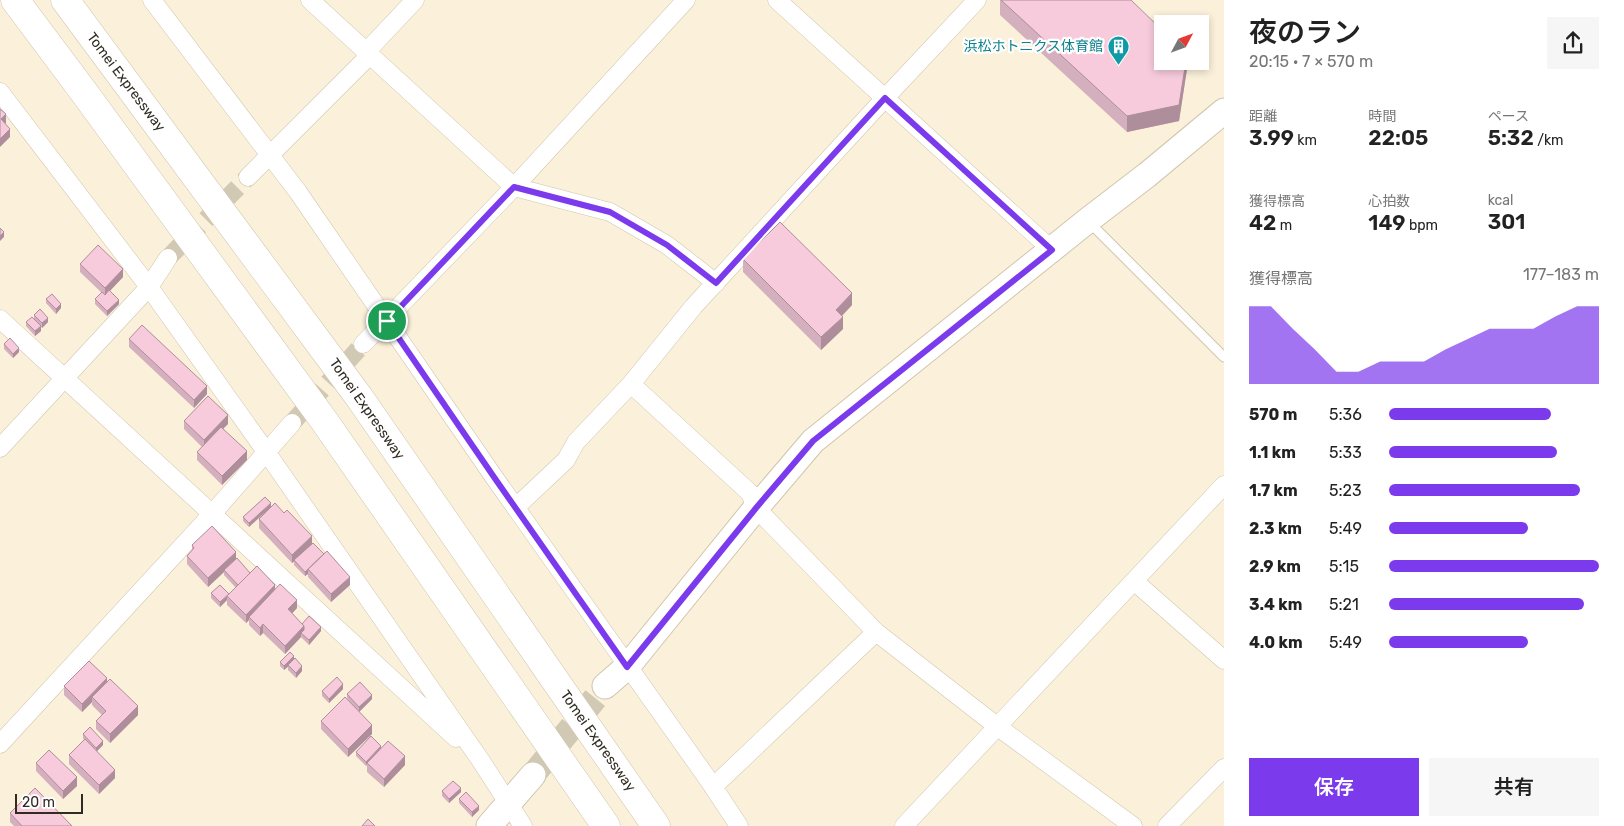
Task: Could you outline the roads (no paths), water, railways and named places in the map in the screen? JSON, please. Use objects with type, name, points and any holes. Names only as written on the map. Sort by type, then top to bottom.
[{"type":"highway","points":[[15,0],[325,422],[606,826]]},
{"type":"highway","name":"Tomei Expressway","points":[[65,0],[359,397],[656,826]]},
{"type":"street","points":[[152,0],[298,192],[739,826]]},
{"type":"street","points":[[310,0],[514,187],[610,212],[667,245],[716,283]]},
{"type":"street","points":[[248,177],[365,60],[366,52],[415,0]]},
{"type":"street","points":[[363,344],[514,187],[686,0]]},
{"type":"street","points":[[778,0],[1052,250]]},
{"type":"street","points":[[516,507],[566,460],[576,442],[631,384],[694,306],[977,0]]},
{"type":"street","points":[[0,92],[149,287],[481,761],[523,826]]},
{"type":"street","points":[[605,686],[627,667],[813,441],[1087,220],[1147,175],[1224,111]]},
{"type":"street","points":[[0,448],[149,287],[168,258]]},
{"type":"street","points":[[0,319],[481,761]]},
{"type":"street","points":[[631,384],[750,493],[756,508],[876,632],[998,727],[1133,826]]},
{"type":"street","points":[[0,744],[212,514],[292,423]]},
{"type":"street","points":[[904,826],[1224,485]]},
{"type":"street","points":[[1134,581],[1224,660]]},
{"type":"street","points":[[713,788],[876,632]]},
{"type":"street","points":[[1167,826],[1224,768]]},
{"type":"street","points":[[489,826],[533,775]]},
{"type":"lane","points":[[1087,220],[1224,357]]},
{"type":"tunnel","points":[[168,258],[248,177]]},
{"type":"tunnel","points":[[292,423],[363,344]]},
{"type":"tunnel","points":[[533,775],[605,686]]},
{"type":"place","name":"浜松ホトニクス体育館","points":[[1119,65]]}]
